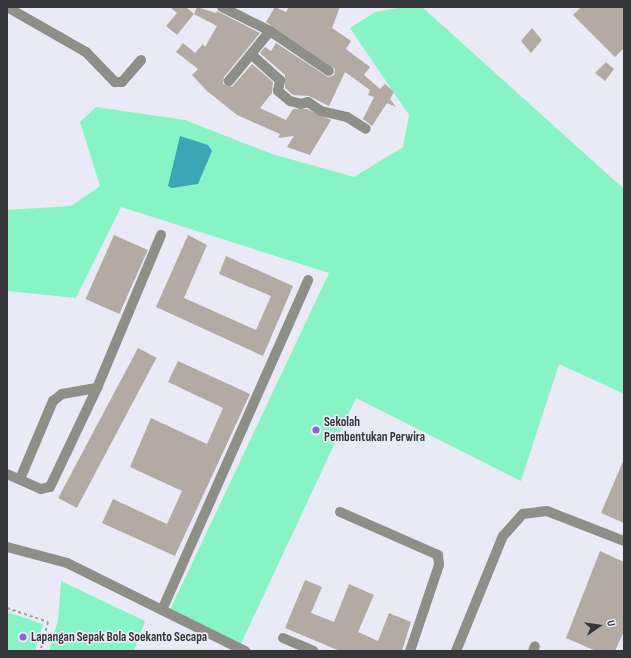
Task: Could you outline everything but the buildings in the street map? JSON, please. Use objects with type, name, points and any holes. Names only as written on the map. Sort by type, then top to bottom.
[{"type":"street","points":[[7,7],[80,48],[115,82],[122,82],[141,60]]},
{"type":"street","points":[[222,7],[270,31],[329,71]]},
{"type":"street","points":[[230,81],[252,56],[270,31]]},
{"type":"street","points":[[252,56],[280,80],[278,92],[290,101],[301,104],[308,102],[321,111],[347,117],[366,129]]},
{"type":"street","points":[[7,474],[44,490],[50,488],[97,388],[161,235]]},
{"type":"street","points":[[162,610],[308,280]]},
{"type":"street","points":[[20,479],[53,401],[62,394],[97,388]]},
{"type":"street","points":[[456,651],[503,536],[523,514],[547,511],[624,541]]},
{"type":"street","points":[[340,512],[438,555],[439,565],[410,651]]},
{"type":"street","points":[[7,547],[67,563],[245,651]]},
{"type":"street","points":[[283,638],[313,651]]},
{"type":"path","points":[[7,608],[48,622],[40,651]]},
{"type":"green space","points":[[403,7],[422,7],[624,189],[624,394],[559,364],[521,481],[356,398],[239,648],[170,610],[329,273],[121,207],[76,298],[7,291],[7,210],[71,206],[100,186],[80,122],[96,107],[185,120],[272,154],[354,177],[403,147],[409,115],[350,28],[375,12]]},
{"type":"green space","points":[[61,581],[145,621],[134,651],[49,651],[58,620]]},
{"type":"green space","name":"Lapangan Sepak Bola Soekanto Secapa","points":[[7,612],[43,624],[35,651],[7,651]]},
{"type":"water","points":[[180,136],[208,145],[212,151],[198,184],[172,188],[168,186]]},
{"type":"place","name":"Sekolah Pembentukan Perwira","points":[[316,430]]},
{"type":"place","name":"Lapangan Sepak Bola Soekanto Secapa","points":[[23,637]]}]
